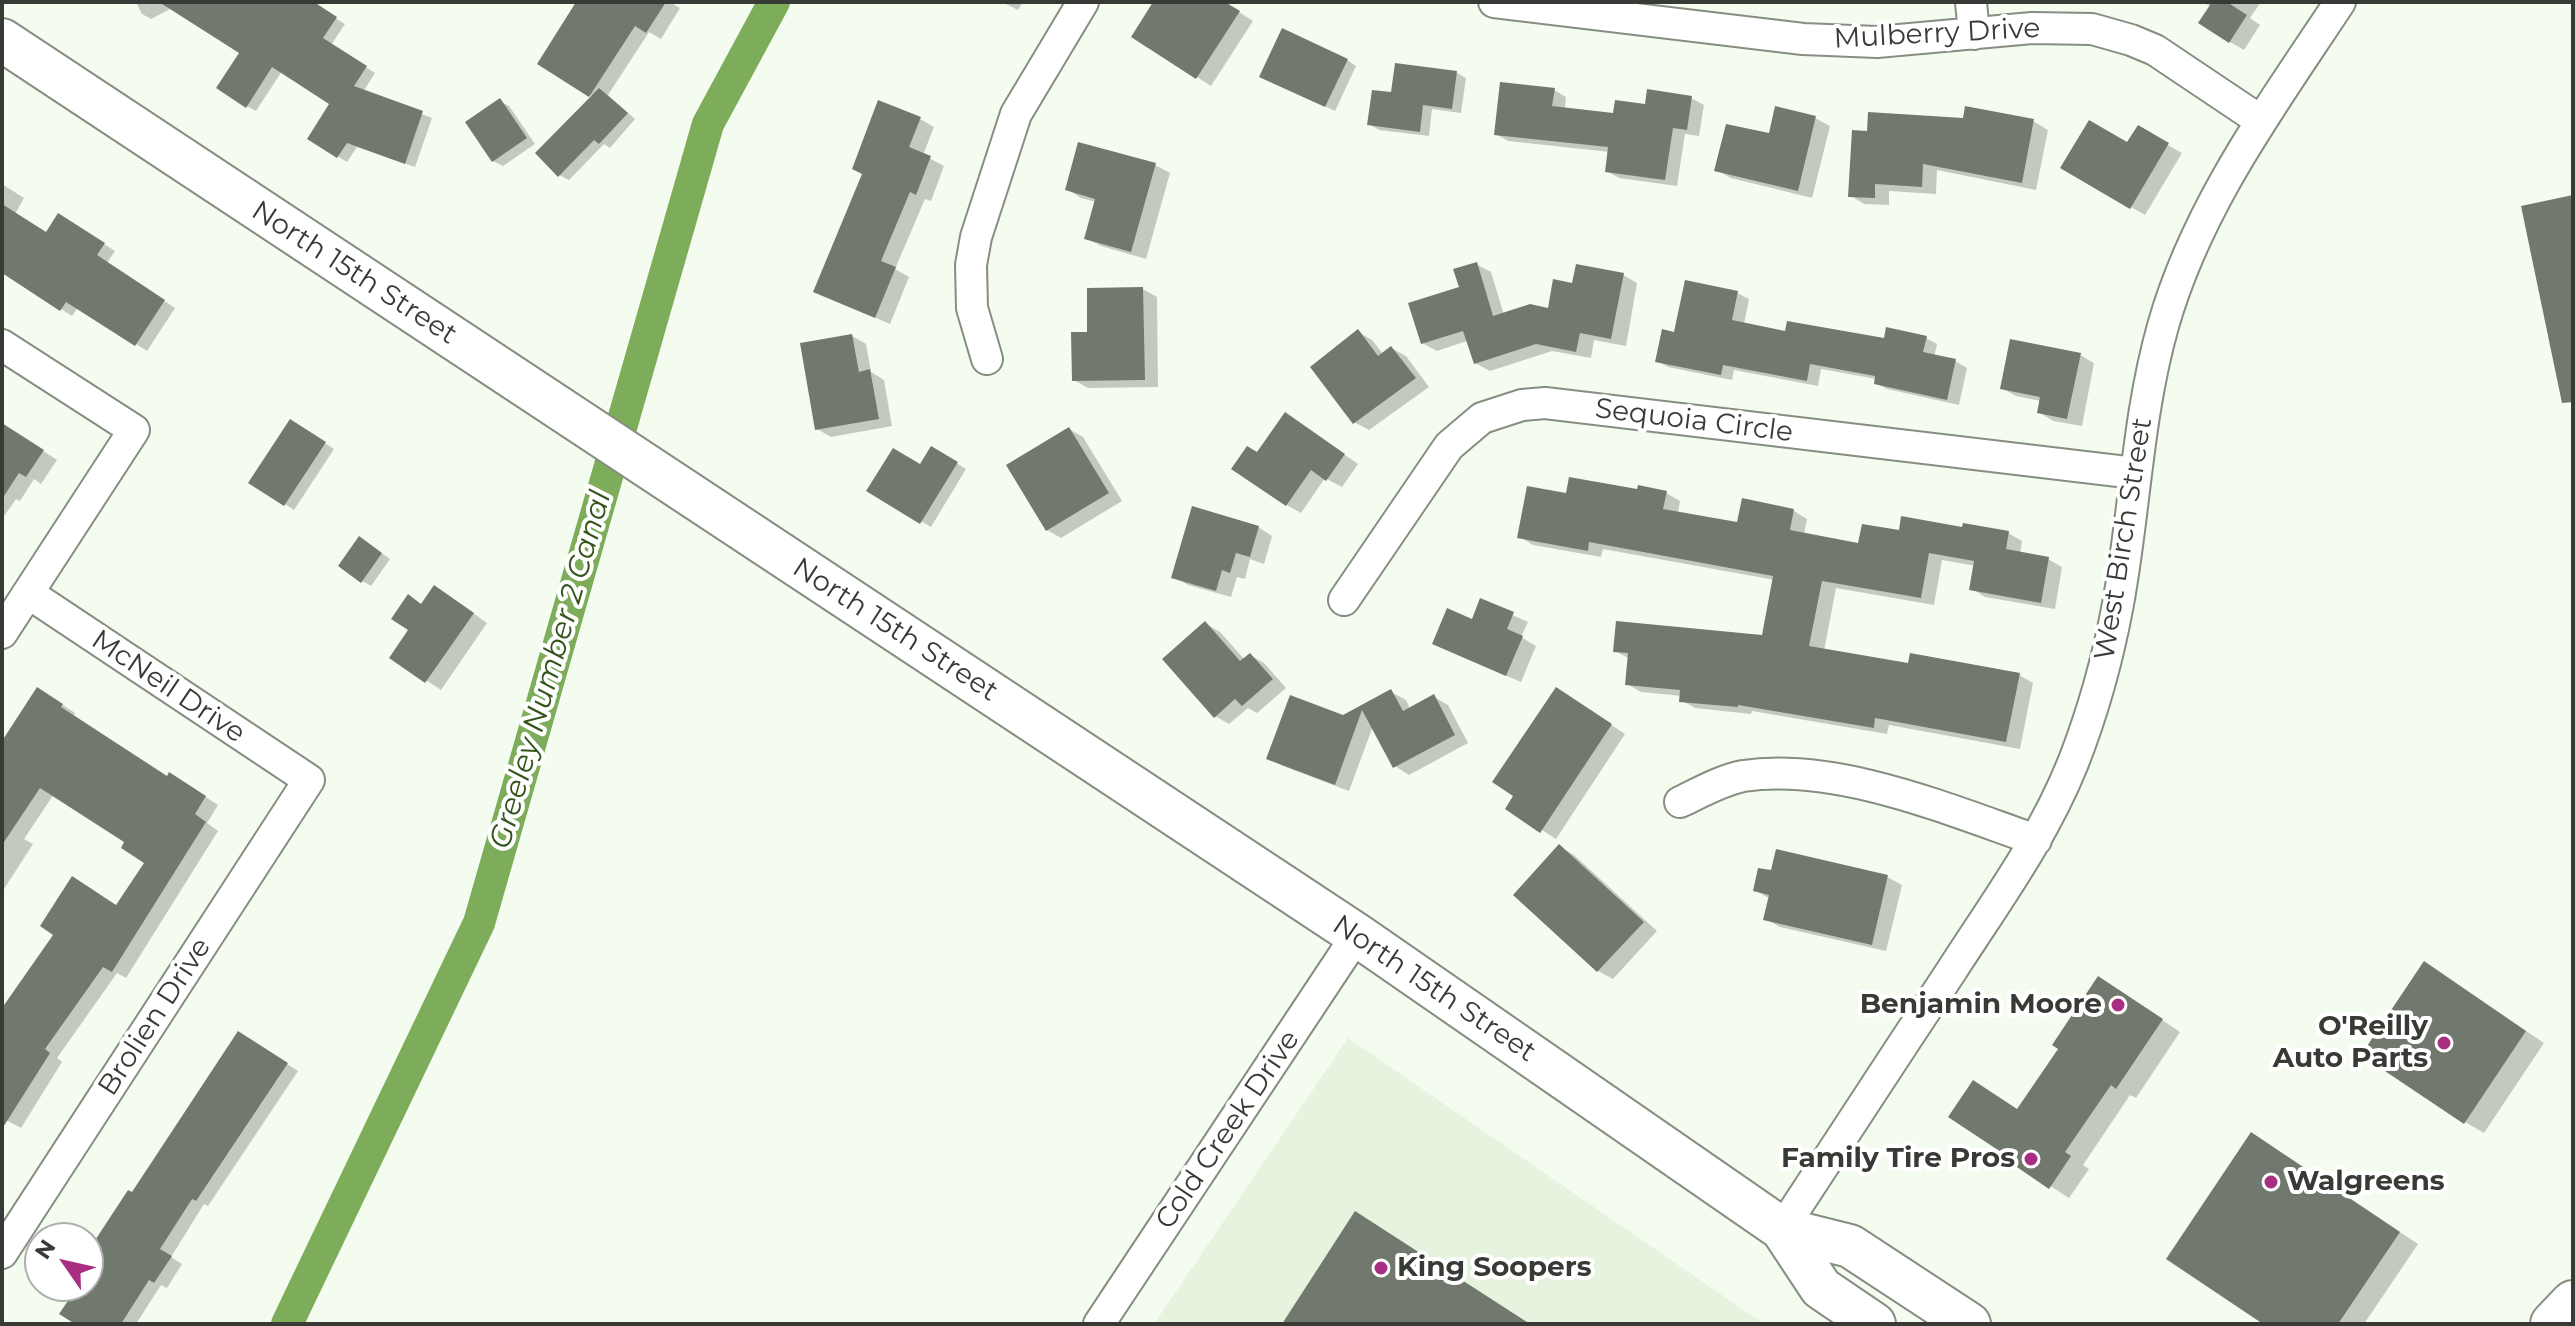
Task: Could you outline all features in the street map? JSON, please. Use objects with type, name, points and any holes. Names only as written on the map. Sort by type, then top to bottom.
[{"type":"main road","points":[[2553,1324],[2573,1303]]},
{"type":"main road","points":[[2565,1324],[2573,1311]]},
{"type":"street","points":[[987,359],[972,308],[971,265],[976,237],[1016,114],[1083,2]]},
{"type":"street","name":"Mulberry Drive","points":[[1494,2],[1803,39],[1877,42],[2032,28],[2092,29],[2155,50],[2261,121]]},
{"type":"street","points":[[1971,2],[1974,34]]},
{"type":"street","name":"West Birch Street","points":[[1782,1229],[2036,840],[2072,763],[2103,672],[2118,603],[2152,372],[2173,295],[2214,200],[2261,121],[2340,2]]},
{"type":"street","name":"North 15th Street","points":[[2,40],[1357,935],[1782,1229],[1850,1246],[1964,1321]]},
{"type":"street","points":[[2,345],[134,430],[2,633]]},
{"type":"street","name":"Sequoia Circle","points":[[1344,600],[1449,446],[1482,418],[1522,405],[1545,403],[2135,473]]},
{"type":"street","name":"McNeil Drive","points":[[28,593],[309,780]]},
{"type":"street","points":[[1680,802],[1739,777],[1766,774],[1817,777],[1881,787],[2036,840]]},
{"type":"street","name":"Brolien Drive","points":[[2,1253],[309,780]]},
{"type":"street","name":"Cold Creek Drive","points":[[1099,1324],[1357,935]]},
{"type":"street","name":"North 15th Street","points":[[1782,1229],[1821,1288],[1874,1324]]},
{"type":"shaded area","points":[[1348,1038],[1764,1324],[1154,1324]]},
{"type":"building","points":[[159,2],[314,2],[337,17],[323,38],[367,66],[354,86],[423,111],[405,164],[347,143],[337,158],[307,139],[329,104],[272,67],[246,108],[216,88],[239,53]]},
{"type":"building","points":[[576,2],[666,2],[646,33],[635,26],[589,97],[537,64]]},
{"type":"building","points":[[1153,2],[1225,2],[1240,11],[1196,79],[1131,37]]},
{"type":"building","points":[[2212,2],[2227,2],[2247,15],[2229,43],[2198,23]]},
{"type":"building","points":[[1282,28],[1348,59],[1325,107],[1259,77]]},
{"type":"building","points":[[1395,63],[1457,71],[1452,109],[1423,105],[1420,132],[1367,125],[1372,90],[1391,92]]},
{"type":"building","points":[[1500,82],[1555,88],[1552,106],[1613,113],[1615,100],[1645,104],[1647,89],[1692,96],[1687,130],[1673,128],[1665,180],[1605,172],[1608,147],[1494,135]]},
{"type":"building","points":[[599,88],[628,113],[599,144],[594,140],[558,177],[535,153]]},
{"type":"building","points":[[500,98],[527,138],[492,162],[465,122]]},
{"type":"building","points":[[878,100],[921,117],[909,147],[931,156],[916,195],[910,192],[881,261],[896,267],[875,318],[813,292],[862,174],[852,169]]},
{"type":"building","points":[[1775,106],[1816,116],[1798,191],[1714,171],[1726,124],[1769,133]]},
{"type":"building","points":[[1965,106],[2034,119],[2022,183],[1923,164],[1922,187],[1875,184],[1875,198],[1848,197],[1852,130],[1867,131],[1868,112],[1963,118]]},
{"type":"building","points":[[2089,120],[2127,142],[2138,125],[2169,143],[2130,209],[2060,168]]},
{"type":"building","points":[[1078,142],[1156,163],[1131,252],[1084,239],[1095,199],[1065,190]]},
{"type":"building","points":[[2573,195],[2573,402],[2562,403],[2521,206]]},
{"type":"building","points":[[2,204],[46,232],[58,213],[105,243],[97,255],[165,300],[135,346],[66,302],[60,311],[2,273]]},
{"type":"building","points":[[1477,262],[1493,316],[1530,304],[1548,308],[1553,279],[1572,283],[1576,264],[1624,273],[1611,339],[1580,333],[1576,352],[1536,344],[1474,364],[1463,331],[1421,344],[1408,303],[1459,287],[1453,269]]},
{"type":"building","points":[[1685,280],[1738,291],[1732,320],[1785,331],[1787,321],[1884,338],[1886,327],[1927,336],[1923,352],[1956,359],[1947,400],[1874,384],[1875,376],[1810,364],[1807,381],[1723,365],[1721,375],[1655,362],[1662,329],[1674,332]]},
{"type":"building","points":[[1143,287],[1145,380],[1072,381],[1071,332],[1087,332],[1087,288]]},
{"type":"building","points":[[1358,329],[1378,356],[1391,346],[1416,378],[1353,424],[1310,367]]},
{"type":"building","points":[[852,334],[859,372],[870,369],[879,419],[815,430],[800,343]]},
{"type":"building","points":[[2010,339],[2081,353],[2067,419],[2037,413],[2040,397],[2000,389]]},
{"type":"building","points":[[1285,412],[1345,454],[1326,481],[1311,470],[1286,506],[1231,469],[1247,446],[1257,452]]},
{"type":"building","points":[[290,419],[326,442],[284,506],[248,483]]},
{"type":"building","points":[[2,423],[44,450],[26,477],[19,473],[2,499]]},
{"type":"building","points":[[1069,427],[1109,493],[1046,531],[1006,465]]},
{"type":"building","points":[[931,446],[958,462],[920,524],[866,491],[893,448],[920,464]]},
{"type":"building","points":[[1569,477],[1667,491],[1663,509],[1737,522],[1742,498],[1794,509],[1790,530],[1858,543],[1862,524],[1899,530],[1901,516],[1962,527],[1963,523],[2009,531],[2006,549],[2049,557],[2041,603],[1969,590],[1974,561],[1929,553],[1921,598],[1822,581],[1809,646],[1908,663],[1910,653],[2020,673],[2006,742],[1875,718],[1874,728],[1738,705],[1679,702],[1680,690],[1625,685],[1628,653],[1613,652],[1616,621],[1762,635],[1773,576],[1589,542],[1588,551],[1517,538],[1527,486],[1566,493]]},
{"type":"building","points":[[1192,506],[1259,526],[1250,557],[1236,553],[1230,573],[1222,570],[1216,591],[1171,578]]},
{"type":"building","points":[[359,536],[382,553],[361,583],[338,566]]},
{"type":"building","points":[[434,585],[474,613],[425,683],[389,658],[408,630],[391,619],[408,594],[421,604]]},
{"type":"building","points":[[1480,598],[1514,612],[1507,629],[1523,636],[1506,676],[1432,644],[1447,608],[1472,619]]},
{"type":"building","points":[[1205,621],[1240,661],[1250,653],[1273,679],[1242,706],[1235,699],[1214,718],[1162,659]]},
{"type":"building","points":[[37,687],[63,704],[61,707],[167,776],[169,772],[206,796],[195,814],[206,822],[112,972],[103,967],[45,1049],[50,1053],[2,1129],[2,1008],[53,935],[40,926],[72,876],[116,905],[144,863],[121,848],[124,842],[40,788],[2,845],[2,741]]},
{"type":"building","points":[[1556,687],[1612,724],[1540,833],[1505,809],[1513,796],[1492,782]]},
{"type":"building","points":[[1391,689],[1403,711],[1434,694],[1455,735],[1393,768],[1362,710],[1335,785],[1266,759],[1290,695],[1343,715]]},
{"type":"building","points":[[1559,844],[1644,922],[1597,972],[1513,895]]},
{"type":"building","points":[[1776,849],[1888,875],[1872,945],[1763,920],[1769,895],[1753,891],[1758,868],[1771,870]]},
{"type":"building","name":"O'Reilly Auto Parts","points":[[2424,961],[2526,1031],[2464,1124],[2361,1055]]},
{"type":"building","points":[[2098,976],[2163,1019],[2116,1089],[2111,1085],[2065,1152],[2071,1156],[2049,1189],[2014,1165],[2016,1162],[1948,1117],[1973,1080],[2017,1109],[2058,1049],[2052,1045]]},
{"type":"building","points":[[238,1031],[288,1063],[196,1201],[192,1199],[160,1249],[172,1256],[154,1283],[149,1280],[121,1324],[75,1324],[59,1314],[67,1302],[104,1302],[104,1227],[128,1190],[132,1192]]},
{"type":"building","name":"Walgreens","points":[[2251,1132],[2400,1232],[2338,1324],[2263,1324],[2166,1259]]},
{"type":"building","name":"King Soopers","points":[[1355,1211],[1530,1324],[1282,1324]]},
{"type":"waterway","name":"Greeley Number 2 Canal","points":[[287,1324],[479,923],[708,124],[774,2]]},
{"type":"place","name":"Benjamin Moore","points":[[2118,1005]]},
{"type":"place","name":"O'Reilly Auto Parts","points":[[2444,1043]]},
{"type":"place","name":"Family Tire Pros","points":[[2031,1159]]},
{"type":"place","name":"Walgreens","points":[[2271,1182]]},
{"type":"place","name":"King Soopers","points":[[1381,1268]]}]
